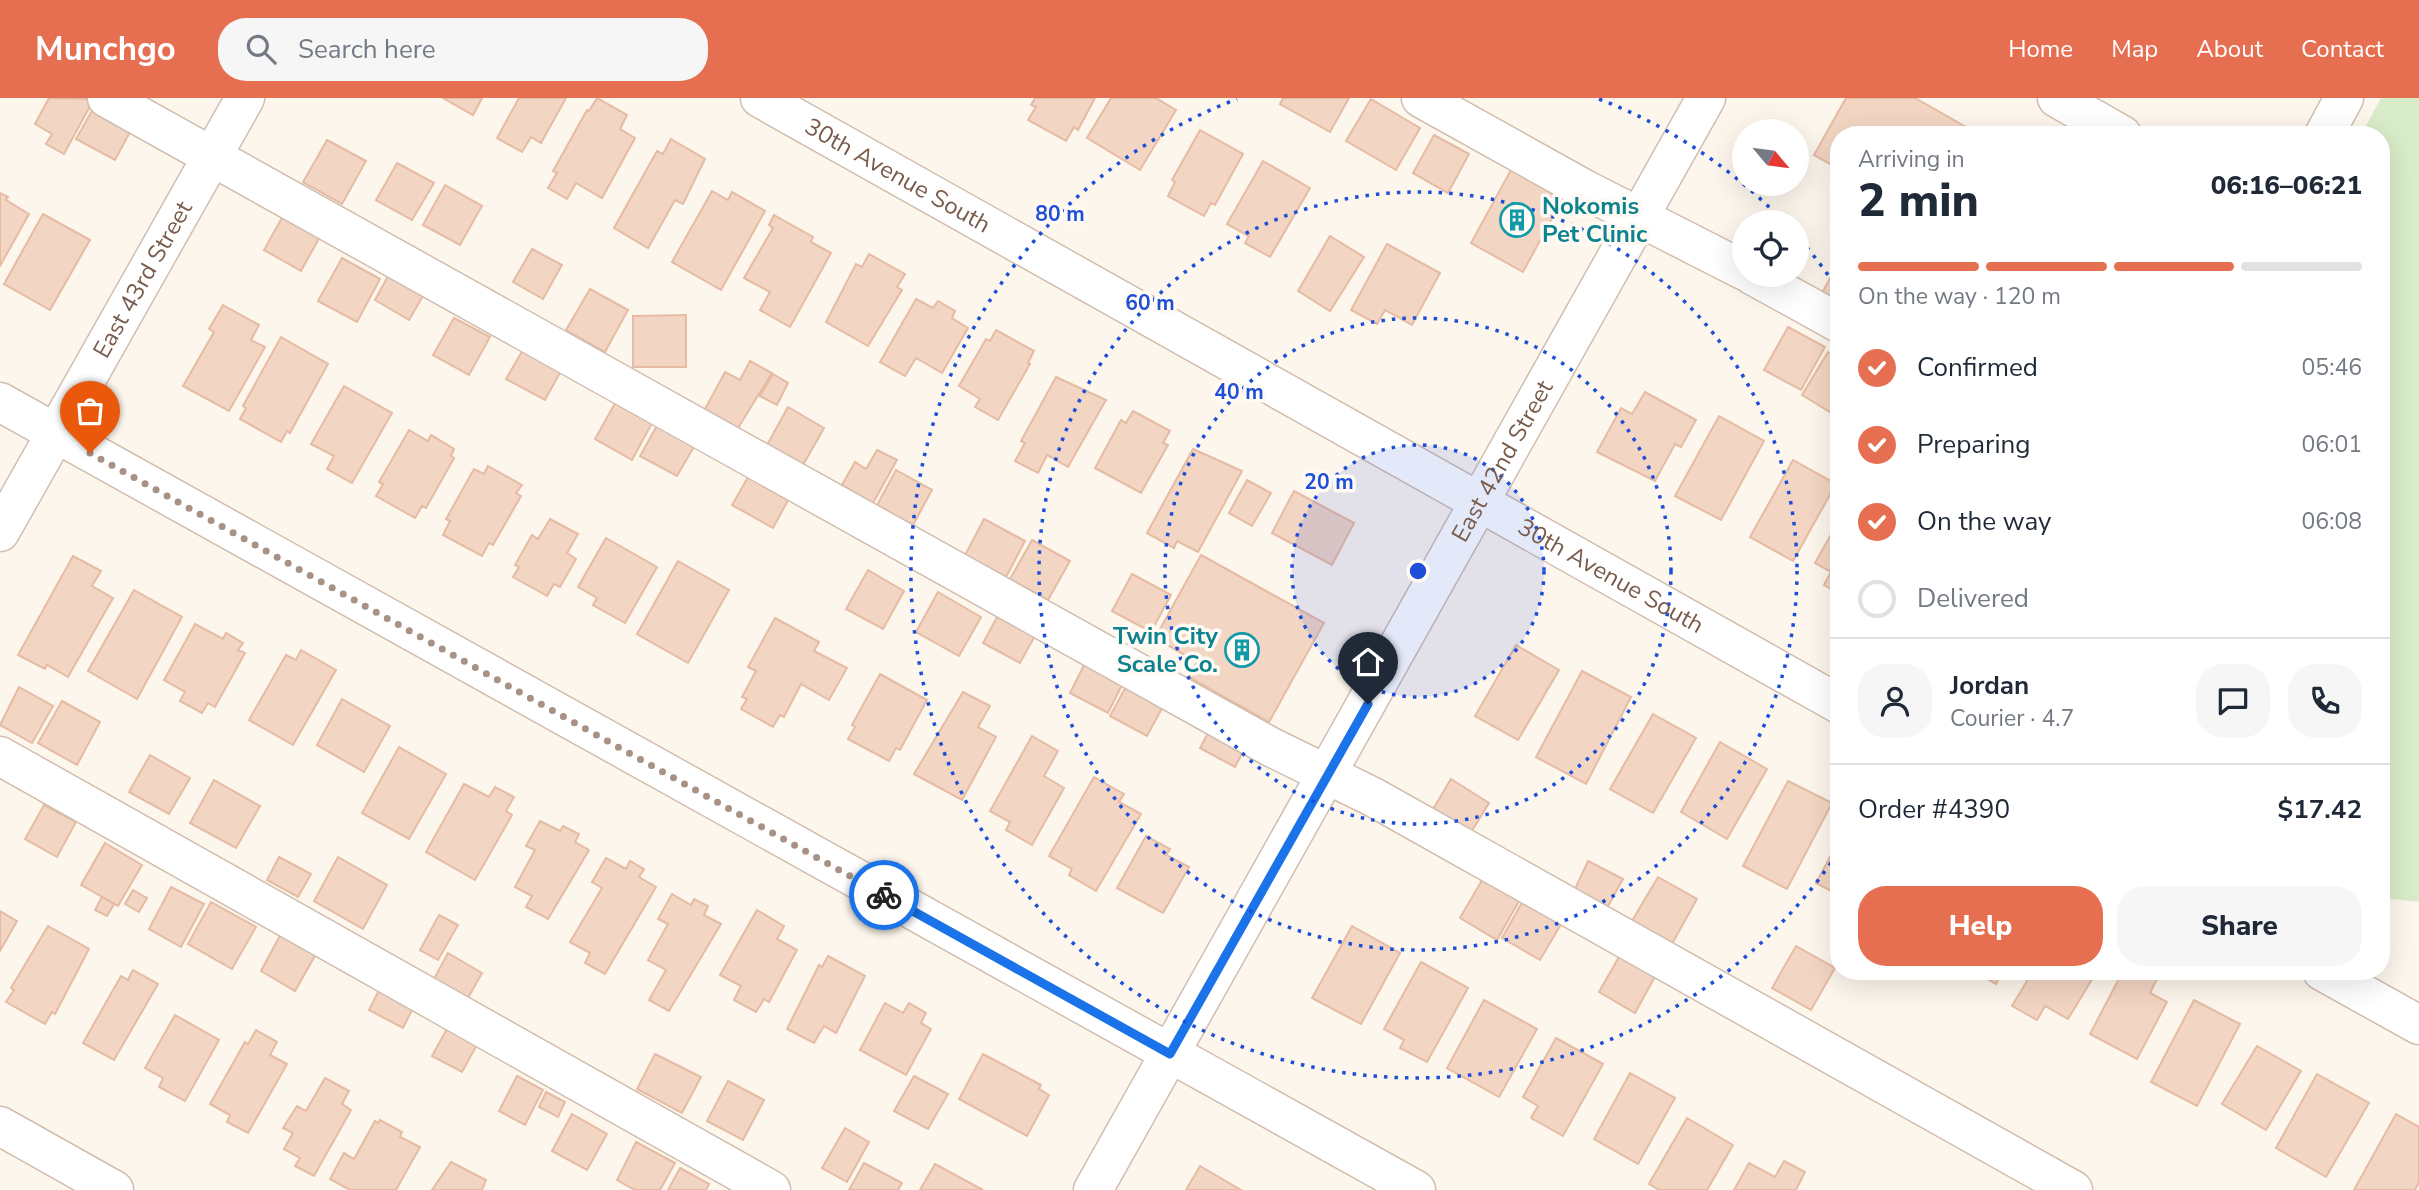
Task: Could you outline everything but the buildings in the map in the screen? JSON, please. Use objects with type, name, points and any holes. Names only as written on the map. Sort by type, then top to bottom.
[{"type":"street","points":[[107,98],[1257,739],[1373,797],[2073,1190]]},
{"type":"street","name":"East 43rd Street","points":[[0,532],[245,98]]},
{"type":"street","name":"30th Avenue South","points":[[760,98],[1830,699]]},
{"type":"street","points":[[1421,98],[1732,264]]},
{"type":"street","name":"East 42nd Street","points":[[1093,1190],[1706,98]]},
{"type":"street","points":[[2057,98],[2106,126]]},
{"type":"street","points":[[2329,126],[2344,98]]},
{"type":"street","points":[[1774,287],[1830,318]]},
{"type":"street","points":[[0,402],[1416,1190]]},
{"type":"street","points":[[0,756],[771,1190]]},
{"type":"street","points":[[2338,980],[2419,1025]]},
{"type":"street","points":[[0,1126],[114,1190]]},
{"type":"green space","points":[[2381,98],[2419,98],[2419,902],[2390,899],[2390,126],[2366,126]]},
{"type":"way so far","points":[[90,453],[884,895]]},
{"type":"place","name":"Nokomis Pet Clinic","points":[[1517,220]]},
{"type":"place","name":"Twin City Scale Co.","points":[[1242,650]]},
{"type":"route","points":[[884,895],[1170,1054],[1368,704]]}]
